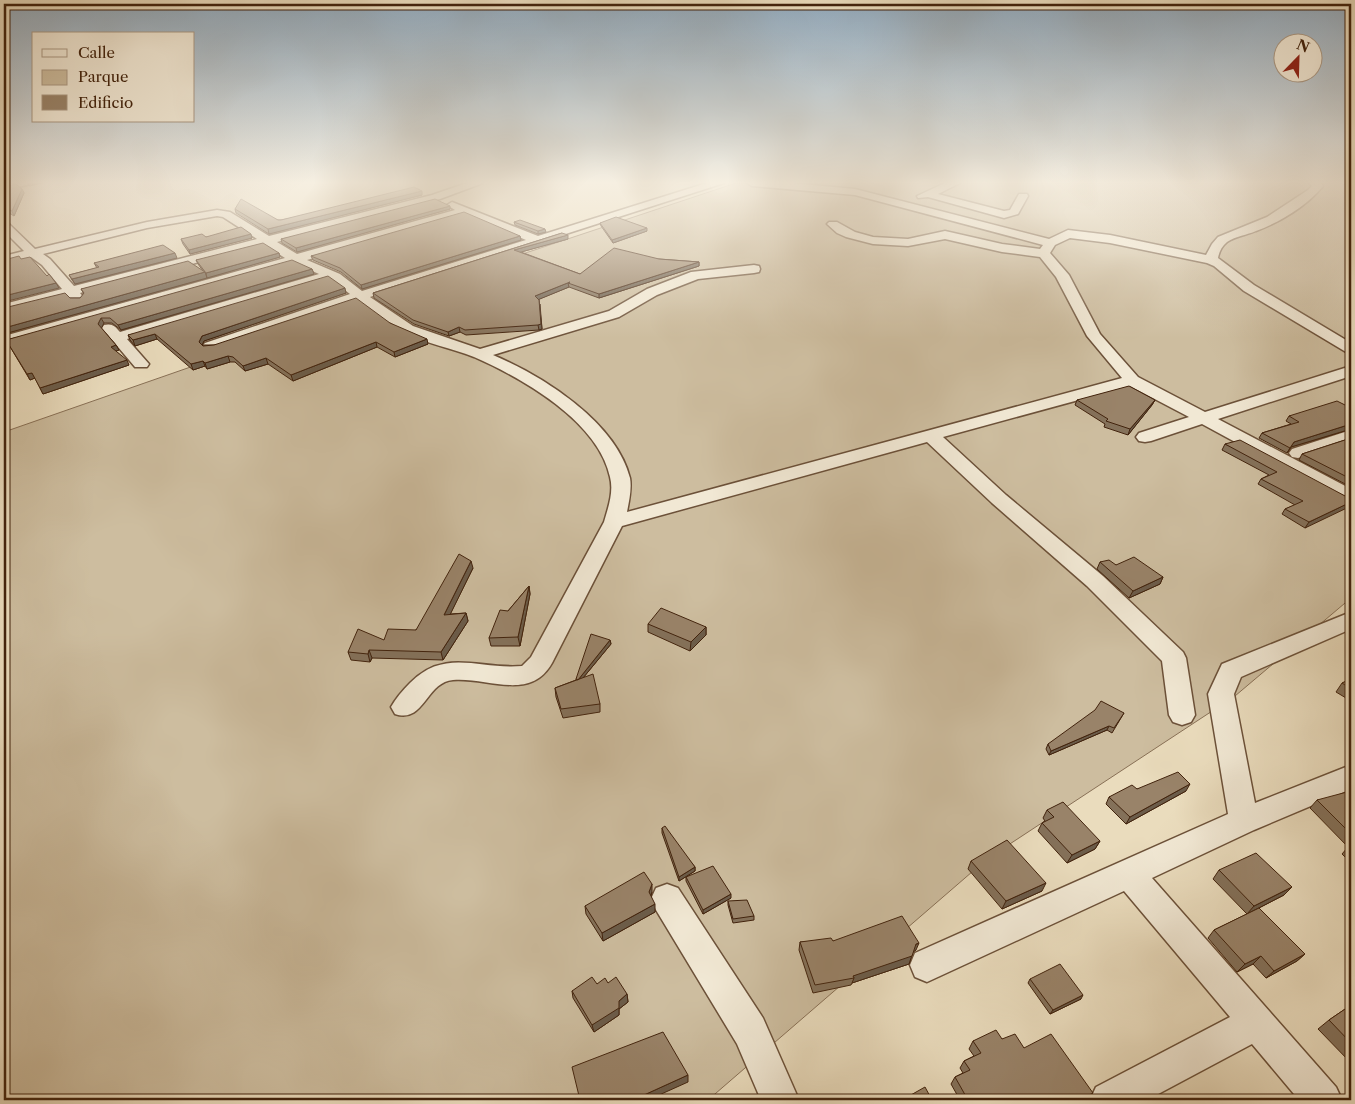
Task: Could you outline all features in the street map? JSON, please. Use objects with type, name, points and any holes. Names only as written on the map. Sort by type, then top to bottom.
[{"type":"street","points":[[14,235],[33,253],[46,262],[69,290],[119,337],[141,364]]},
{"type":"street","points":[[4,260],[108,235]]},
{"type":"street","points":[[259,235],[296,258],[340,279],[359,296],[409,329],[480,354],[516,371],[544,388],[575,413],[601,441],[612,456],[620,479],[620,494],[614,522],[540,663],[532,672],[518,676],[456,670],[443,672],[430,679],[404,707]]},
{"type":"street","points":[[4,308],[294,235]]},
{"type":"street","points":[[4,341],[380,235]]},
{"type":"street","points":[[523,235],[537,240]]},
{"type":"street","points":[[210,346],[359,296],[554,235]]},
{"type":"street","points":[[848,235],[882,242],[906,242],[945,235],[1002,248],[1047,248],[1067,235]]},
{"type":"street","points":[[1002,235],[1047,248]]},
{"type":"street","points":[[1073,235],[1211,260],[1218,263],[1250,288],[1351,349]]},
{"type":"street","points":[[1211,260],[1219,243],[1236,235]]},
{"type":"street","points":[[1047,248],[1049,262],[1062,275],[1094,336],[1132,380],[1351,496]]},
{"type":"street","points":[[480,354],[614,314],[652,292],[696,275],[754,269]]},
{"type":"street","points":[[119,337],[331,275]]},
{"type":"street","points":[[1145,437],[1351,371]]},
{"type":"street","points":[[614,522],[1132,380]]},
{"type":"street","points":[[1298,453],[1351,435]]},
{"type":"street","points":[[931,436],[999,499],[1095,581],[1174,658],[1182,715]]},
{"type":"street","points":[[1244,822],[1221,694],[1231,671],[1351,620]]},
{"type":"street","points":[[927,965],[1244,822],[1351,777]]},
{"type":"street","points":[[1130,875],[1323,1100]]},
{"type":"street","points":[[668,899],[750,1031],[780,1100]]},
{"type":"street","points":[[1109,1100],[1256,1022]]},
{"type":"green space","points":[[581,235],[1351,235],[1351,598],[1235,696],[987,859],[708,1100],[4,1100],[4,432],[357,309]]},
{"type":"building","points":[[200,235],[206,237],[215,235],[249,235],[189,250],[181,239]]},
{"type":"building","points":[[298,235],[345,235],[296,248],[281,239]]},
{"type":"building","points":[[386,235],[520,236],[361,285],[340,268],[311,256]]},
{"type":"building","points":[[557,235],[568,235],[514,250],[580,274],[614,248],[659,259],[699,262],[599,294],[568,283],[570,282],[535,296],[539,300],[541,324],[538,325],[465,330],[459,327],[448,332],[413,320],[373,293]]},
{"type":"building","points":[[608,235],[628,235],[612,240]]},
{"type":"building","points":[[263,243],[279,253],[206,273],[196,260]]},
{"type":"building","points":[[163,245],[175,253],[72,279],[69,275],[99,267],[94,263]]},
{"type":"building","points":[[19,256],[21,259],[30,257],[56,283],[4,296],[4,260]]},
{"type":"building","points":[[292,260],[312,269],[118,325],[110,318],[101,318],[98,324],[116,345],[111,347],[127,360],[40,388],[32,373],[27,374],[6,340]]},
{"type":"building","points":[[188,261],[205,272],[4,328],[4,308],[65,293],[70,298],[80,298],[84,293],[81,289]]},
{"type":"building","points":[[328,276],[345,288],[202,336],[199,342],[203,346],[214,345],[356,298],[390,323],[427,339],[394,352],[376,342],[291,375],[266,358],[243,366],[233,357],[228,356],[205,363],[203,361],[191,364],[155,334],[133,340],[128,335]]},
{"type":"building","points":[[1129,386],[1155,400],[1130,429],[1106,421],[1108,419],[1077,400]]},
{"type":"building","points":[[1337,401],[1351,408],[1351,424],[1294,442],[1290,448],[1262,433],[1299,422],[1289,416]]},
{"type":"building","points":[[1351,438],[1351,479],[1302,454]]},
{"type":"building","points":[[1240,440],[1351,498],[1351,502],[1309,522],[1285,509],[1303,501],[1261,479],[1277,472],[1225,444]]},
{"type":"building","points":[[459,554],[471,561],[444,615],[466,613],[441,652],[369,650],[368,654],[348,652],[358,629],[384,640],[388,629],[416,630]]},
{"type":"building","points":[[1134,557],[1163,577],[1133,591],[1100,562],[1109,560],[1116,565]]},
{"type":"building","points":[[529,586],[518,637],[489,638],[500,610],[508,611]]},
{"type":"building","points":[[661,608],[706,627],[691,642],[648,624]]},
{"type":"building","points":[[591,634],[610,640],[578,680],[576,679]]},
{"type":"building","points":[[593,674],[600,704],[561,709],[555,688]]},
{"type":"building","points":[[1351,679],[1351,689],[1342,683]]},
{"type":"building","points":[[1101,701],[1124,713],[1114,728],[1109,726],[1051,751],[1048,744],[1095,710]]},
{"type":"building","points":[[1178,772],[1190,784],[1130,817],[1109,797],[1132,785],[1137,789]]},
{"type":"building","points":[[1347,792],[1351,796],[1351,834],[1317,800]]},
{"type":"building","points":[[1063,802],[1100,841],[1072,855],[1042,823],[1054,817],[1047,810]]},
{"type":"building","points":[[665,826],[695,867],[679,877],[662,828]]},
{"type":"building","points":[[1007,840],[1046,883],[1006,901],[971,861]]},
{"type":"building","points":[[1256,853],[1292,887],[1254,906],[1219,870]]},
{"type":"building","points":[[713,866],[731,894],[703,910],[686,877]]},
{"type":"building","points":[[644,872],[652,884],[649,892],[655,904],[602,933],[585,906]]},
{"type":"building","points":[[747,900],[754,916],[733,919],[728,901]]},
{"type":"building","points":[[1259,908],[1305,954],[1274,971],[1261,956],[1245,964],[1214,930]]},
{"type":"building","points":[[902,916],[919,943],[916,944],[912,956],[853,976],[854,978],[815,985],[800,942],[831,938],[833,941]]},
{"type":"building","points":[[1060,964],[1083,995],[1053,1010],[1030,979]]},
{"type":"building","points":[[592,977],[597,984],[605,978],[608,983],[616,977],[627,994],[619,1001],[619,1008],[592,1025],[572,991]]},
{"type":"building","points":[[1351,1005],[1351,1043],[1329,1020]]},
{"type":"building","points":[[996,1030],[1002,1039],[1015,1034],[1024,1048],[1051,1034],[1093,1093],[1079,1100],[968,1100],[955,1077],[970,1070],[964,1061],[981,1053],[973,1041]]},
{"type":"building","points":[[663,1032],[688,1075],[633,1100],[580,1100],[572,1067]]},
{"type":"building","points":[[925,1087],[932,1100],[902,1100]]}]
